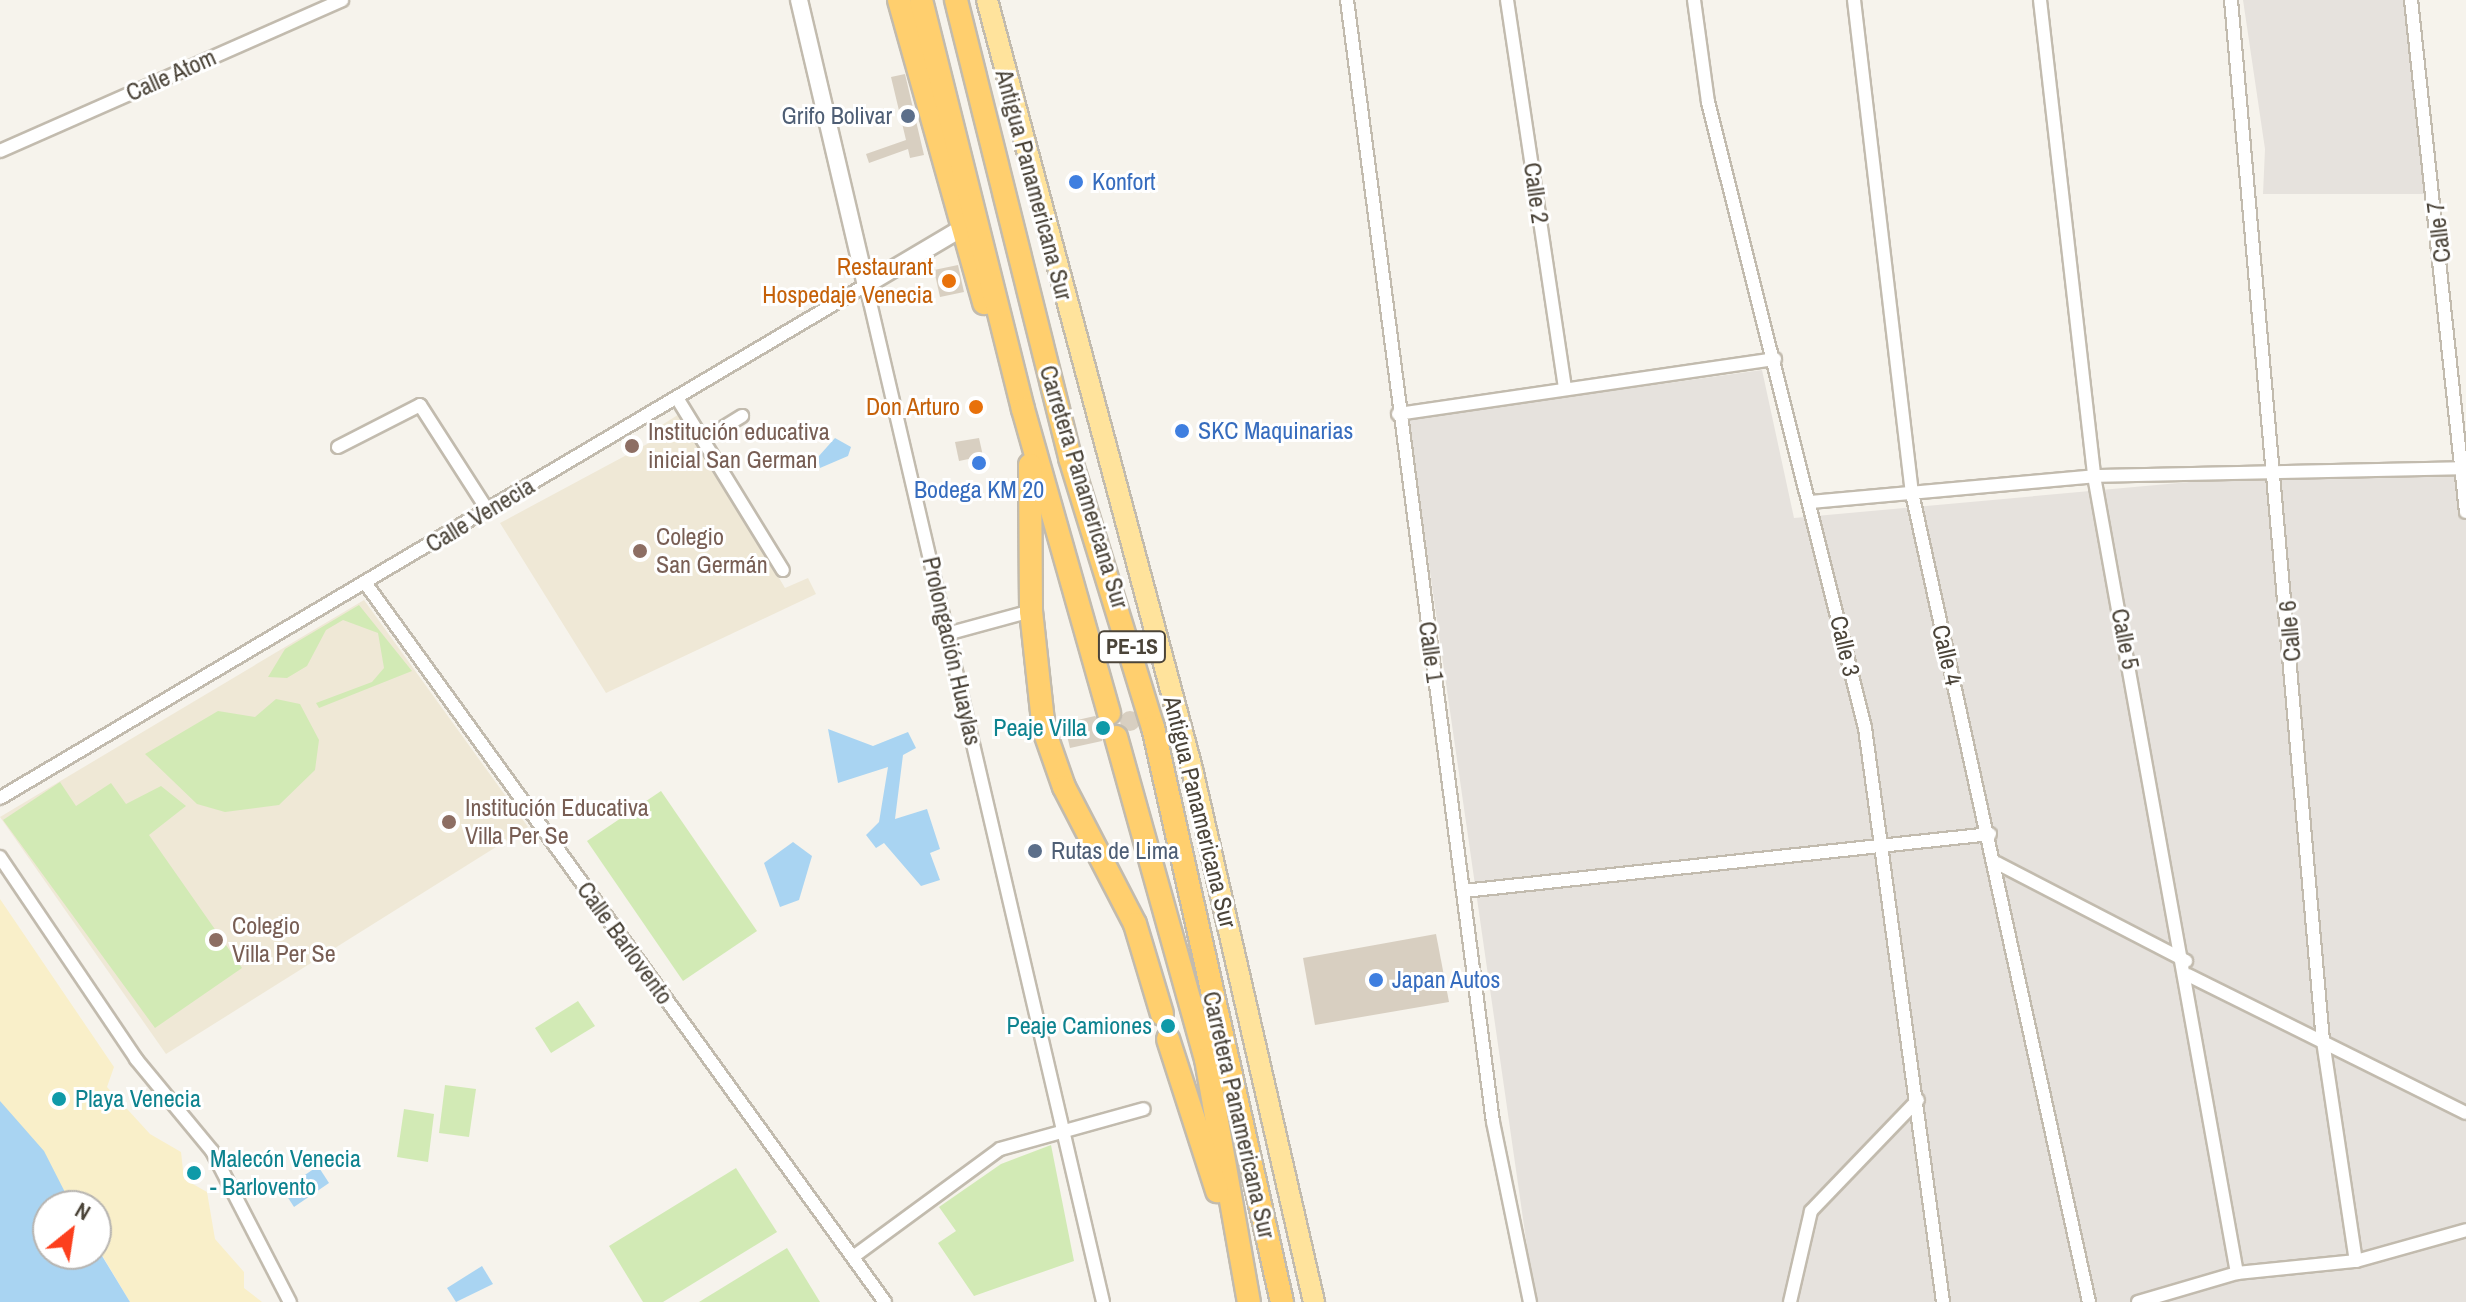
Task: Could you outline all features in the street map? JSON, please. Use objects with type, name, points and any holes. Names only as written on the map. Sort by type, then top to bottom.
[{"type":"highway","points":[[899,0],[959,230],[1023,409]]},
{"type":"highway","name":"Carretera Panamericana Sur","points":[[921,0],[1023,409],[1109,713]]},
{"type":"highway","name":"Carretera Panamericana Sur","points":[[956,0],[1070,458],[1149,711],[1282,1302]]},
{"type":"highway","name":"Carretera Panamericana Sur","points":[[1030,435],[1031,611],[1044,730],[1064,787],[1135,924],[1162,1014]]},
{"type":"highway","name":"Carretera Panamericana Sur","points":[[1116,737],[1206,1059],[1230,1217],[1249,1302]]},
{"type":"highway","name":"Carretera Panamericana Sur","points":[[1168,1039],[1230,1217]]},
{"type":"main road","name":"Antigua Panamericana Sur","points":[[987,0],[1192,769],[1314,1302]]},
{"type":"street","name":"Calle Atom","points":[[0,151],[342,0]]},
{"type":"street","name":"Prolongación Huaylas","points":[[799,0],[1103,1302]]},
{"type":"street","name":"Calle 1","points":[[1347,0],[1398,414],[1493,1122],[1530,1302]]},
{"type":"street","name":"Calle 2","points":[[1507,0],[1565,387]]},
{"type":"street","name":"Calle 3","points":[[1694,0],[1708,102],[1811,502],[1865,728],[1918,1100],[1943,1302]]},
{"type":"street","name":"Calle 4","points":[[1854,0],[1912,493],[1997,863],[2089,1302]]},
{"type":"street","name":"Calle 5","points":[[2040,0],[2094,476],[2186,961],[2237,1273]]},
{"type":"street","name":"Calle 6","points":[[2231,0],[2277,468],[2323,1041],[2356,1261]]},
{"type":"street","name":"Calle 7","points":[[2411,0],[2465,468],[2466,512]]},
{"type":"street","name":"Calle Venecia","points":[[0,798],[959,230]]},
{"type":"street","points":[[1398,414],[1565,387],[1775,359]]},
{"type":"street","points":[[677,398],[783,570]]},
{"type":"street","points":[[338,447],[420,405],[488,511]]},
{"type":"street","points":[[703,440],[742,416]]},
{"type":"street","points":[[1811,502],[2094,476],[2277,468],[2465,468]]},
{"type":"street","name":"Calle Barlovento","points":[[366,584],[885,1302]]},
{"type":"street","points":[[947,634],[1031,611]]},
{"type":"street","points":[[1464,891],[1990,834]]},
{"type":"street","points":[[0,857],[136,1059],[212,1151],[290,1302]]},
{"type":"street","points":[[1997,863],[2186,961]]},
{"type":"street","points":[[2188,975],[2466,1113]]},
{"type":"street","points":[[1790,1302],[1811,1211],[1918,1100]]},
{"type":"street","points":[[853,1257],[991,1155],[1062,1127],[1144,1109]]},
{"type":"street","points":[[2138,1302],[2237,1273],[2356,1261],[2466,1230]]},
{"type":"shaded area","points":[[2243,0],[2406,0],[2431,194],[2263,194],[2265,149]]},
{"type":"shaded area","points":[[1762,370],[1794,518],[2267,475],[2466,476],[2466,1302],[1535,1302],[1408,419]]},
{"type":"shaded area","name":"Colegio San Germán","points":[[681,413],[785,588],[808,578],[816,594],[606,693],[500,523],[649,443],[657,428]]},
{"type":"shaded area","name":"Colegio Villa Per Se","points":[[364,600],[528,827],[166,1054],[0,817]]},
{"type":"green space","points":[[359,605],[412,671],[319,708],[316,703],[372,682],[384,668],[378,633],[343,620],[326,630],[307,666],[287,678],[268,677],[285,649]]},
{"type":"green space","points":[[276,699],[300,704],[319,740],[315,770],[279,805],[225,812],[197,804],[145,754],[218,711],[255,717]]},
{"type":"green space","points":[[60,782],[76,806],[111,783],[126,804],[161,786],[186,806],[149,835],[242,968],[155,1028],[3,820]]},
{"type":"green space","points":[[661,791],[757,931],[683,981],[587,841]]},
{"type":"green space","points":[[578,1001],[595,1026],[551,1053],[535,1028]]},
{"type":"green space","points":[[445,1085],[476,1089],[469,1137],[439,1133]]},
{"type":"green space","points":[[404,1109],[434,1114],[428,1162],[397,1157]]},
{"type":"green space","points":[[1051,1145],[1074,1261],[974,1296],[938,1243],[956,1231],[939,1207],[1001,1164]]},
{"type":"green space","points":[[736,1168],[777,1232],[663,1302],[643,1302],[609,1246]]},
{"type":"green space","points":[[787,1248],[820,1302],[699,1302]]},
{"type":"sand","name":"Playa Venecia","points":[[0,899],[114,1067],[107,1087],[150,1134],[181,1152],[184,1179],[207,1192],[215,1239],[244,1272],[244,1288],[262,1302],[130,1302],[111,1270],[112,1190],[62,1190],[0,1101]]},
{"type":"water","points":[[835,438],[851,447],[848,456],[820,468],[818,457]]},
{"type":"water","points":[[828,729],[873,746],[908,732],[916,748],[903,755],[895,819],[927,809],[940,849],[930,853],[940,880],[921,886],[884,843],[876,848],[866,835],[879,822],[888,767],[838,783]]},
{"type":"water","points":[[793,842],[812,856],[799,900],[780,907],[764,863]]},
{"type":"water","points":[[0,1101],[44,1151],[64,1190],[32,1190],[32,1270],[111,1270],[130,1302],[0,1302]]},
{"type":"water","points":[[318,1166],[329,1183],[294,1207],[283,1190]]},
{"type":"water","points":[[482,1266],[493,1284],[456,1302],[447,1288]]},
{"type":"building","name":"Grifo Bolivar","points":[[905,74],[924,155],[910,158],[908,149],[869,163],[866,154],[906,140],[891,77]]},
{"type":"building","name":"Restaurant Hospedaje Venecia","points":[[958,265],[964,292],[940,297],[934,270]]},
{"type":"building","points":[[979,438],[983,456],[959,461],[955,442]]},
{"type":"building","points":[[1130,711],[1137,714],[1140,721],[1137,728],[1130,731],[1123,728],[1120,721],[1123,714]]},
{"type":"building","points":[[1095,716],[1107,727],[1102,741],[1070,748],[1064,723]]},
{"type":"building","name":"Japan Autos","points":[[1436,934],[1449,1002],[1315,1025],[1303,958]]},
{"type":"place","name":"Grifo Bolivar","points":[[908,116]]},
{"type":"place","name":"Konfort","points":[[1076,182]]},
{"type":"place","name":"Restaurant Hospedaje Venecia","points":[[949,281]]},
{"type":"place","name":"Don Arturo","points":[[976,407]]},
{"type":"place","name":"SKC Maquinarias","points":[[1182,431]]},
{"type":"place","name":"Institución educativa inicial San German","points":[[632,446]]},
{"type":"place","name":"Bodega KM 20","points":[[979,463]]},
{"type":"place","name":"Colegio San Germán","points":[[640,551]]},
{"type":"place","name":"Peaje Villa","points":[[1103,728]]},
{"type":"place","name":"Institución Educativa Villa Per Se","points":[[449,822]]},
{"type":"place","name":"Rutas de Lima","points":[[1035,851]]},
{"type":"place","name":"Colegio Villa Per Se","points":[[216,940]]},
{"type":"place","name":"Japan Autos","points":[[1376,980]]},
{"type":"place","name":"Peaje Camiones","points":[[1168,1026]]},
{"type":"place","name":"Playa Venecia","points":[[59,1099]]},
{"type":"place","name":"Malecón Venecia - Barlovento","points":[[194,1173]]}]
